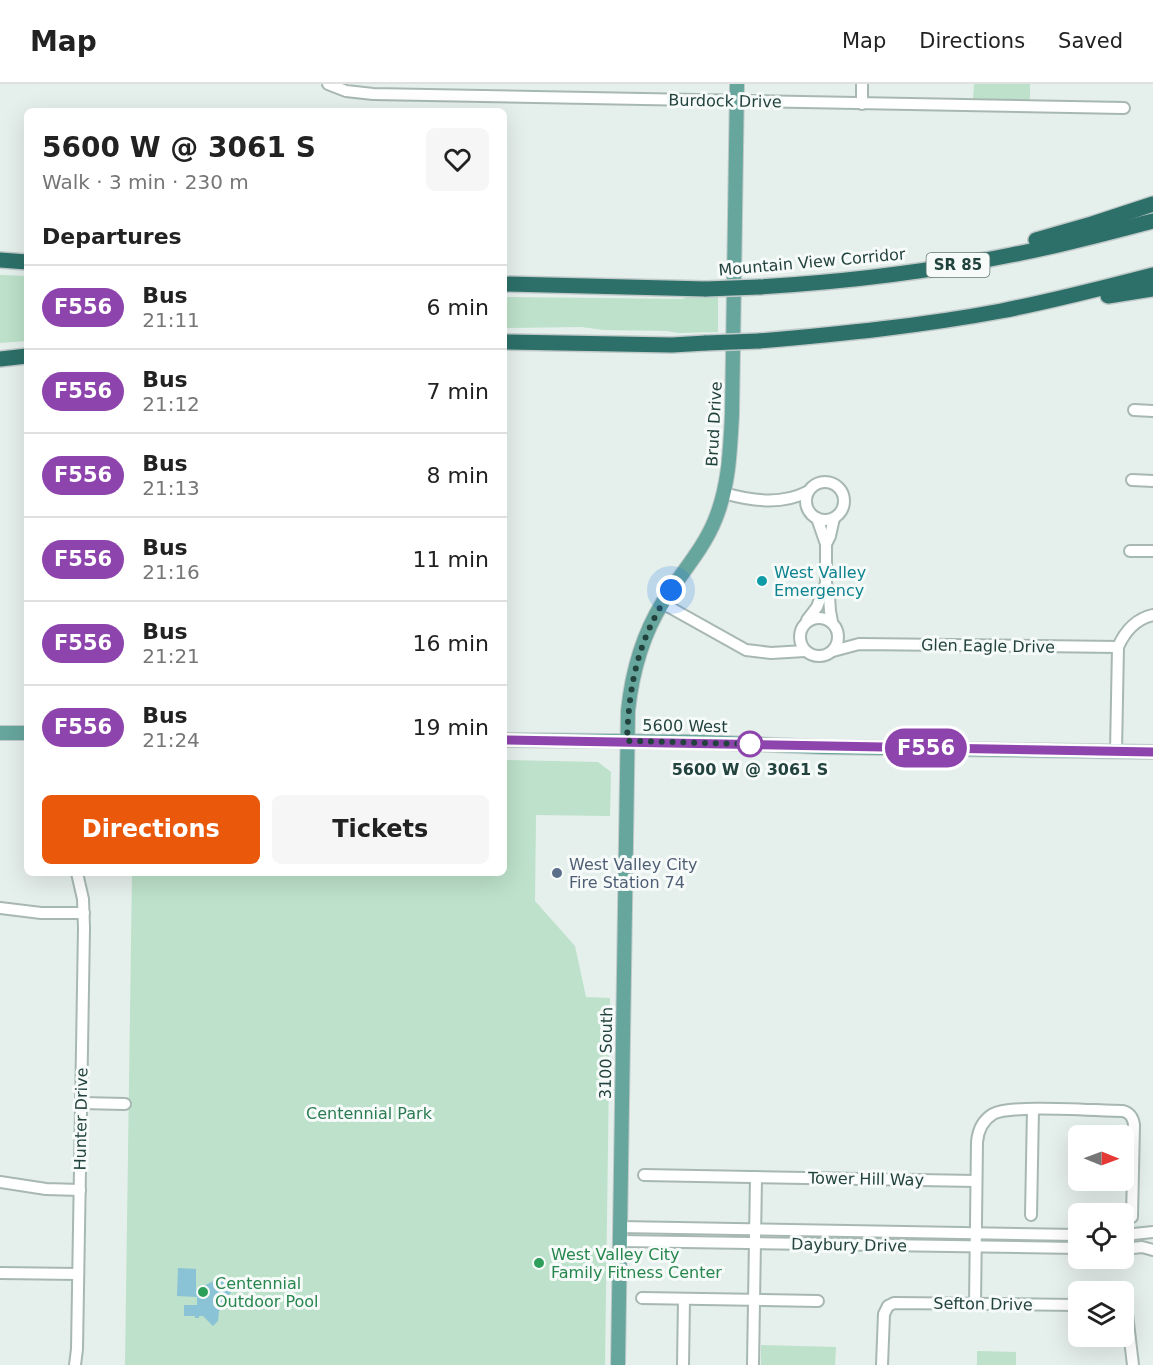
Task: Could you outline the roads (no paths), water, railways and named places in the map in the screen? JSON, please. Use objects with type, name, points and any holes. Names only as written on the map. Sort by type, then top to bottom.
[{"type":"highway","points":[[804,284],[1000,249],[1092,224],[1153,204]]},
{"type":"highway","name":"Mountain View Corridor","points":[[507,284],[706,289],[804,284],[877,277],[968,263],[1061,244],[1153,221]]},
{"type":"highway","points":[[0,260],[24,262]]},
{"type":"highway","points":[[507,342],[672,345],[836,334],[961,318],[1045,302],[1153,275]]},
{"type":"highway","points":[[1045,302],[1153,289]]},
{"type":"highway","points":[[0,359],[24,356]]},
{"type":"main road","name":"Brud Drive","points":[[627,741],[629,700],[635,668],[647,634],[662,603],[705,540],[715,520],[724,493],[729,467],[737,84]]},
{"type":"main road","points":[[0,733],[24,733]]},
{"type":"main road","name":"5600 West","points":[[507,740],[1153,752]]},
{"type":"main road","name":"3100 South","points":[[618,1365],[627,741]]},
{"type":"street","name":"Burdock Drive","points":[[328,84],[358,93],[532,92],[737,101],[1124,108]]},
{"type":"street","points":[[862,84],[862,104]]},
{"type":"street","points":[[1134,410],[1153,411]]},
{"type":"street","points":[[1132,480],[1153,481]]},
{"type":"street","points":[[724,493],[745,499],[784,500],[802,495],[819,482],[828,481],[842,490],[845,501],[842,511],[834,518],[817,519]]},
{"type":"street","points":[[807,492],[807,508],[817,519],[826,544],[826,583],[838,641],[833,651],[819,657],[805,651],[800,640],[801,629],[817,607],[826,583]]},
{"type":"street","points":[[784,500],[807,508]]},
{"type":"street","points":[[826,544],[834,518]]},
{"type":"street","points":[[1130,551],[1153,551]]},
{"type":"street","points":[[662,603],[742,649],[757,653],[805,651]]},
{"type":"street","points":[[1116,751],[1118,647],[1130,627],[1141,618],[1153,615]]},
{"type":"street","points":[[806,622],[819,617],[828,620],[859,644]]},
{"type":"street","points":[[784,652],[800,640]]},
{"type":"street","name":"Glen Eagle Drive","points":[[833,651],[859,644],[1118,647]]},
{"type":"street","name":"Hunter Drive","points":[[75,1365],[84,913],[78,876]]},
{"type":"street","points":[[0,908],[41,914],[84,913]]},
{"type":"street","points":[[81,1103],[125,1104]]},
{"type":"street","points":[[1031,1215],[1033,1109]]},
{"type":"street","points":[[975,1304],[977,1137],[984,1122],[992,1115],[999,1111],[1033,1109],[1128,1113],[1132,1116],[1134,1125],[1132,1203]]},
{"type":"street","name":"Tower Hill Way","points":[[644,1175],[976,1181]]},
{"type":"street","points":[[753,1365],[756,1177]]},
{"type":"street","points":[[0,1182],[46,1189],[80,1190]]},
{"type":"street","name":"Daybury Drive","points":[[620,1234],[755,1230],[1068,1235]]},
{"type":"street","points":[[1134,1234],[1153,1232]]},
{"type":"street","name":"Daybury Drive","points":[[620,1234],[755,1244],[1068,1248]]},
{"type":"street","points":[[1134,1248],[1153,1250]]},
{"type":"street","points":[[0,1273],[78,1274]]},
{"type":"street","points":[[642,1298],[818,1301]]},
{"type":"street","points":[[682,1365],[684,1299]]},
{"type":"street","name":"Sefton Drive","points":[[882,1365],[883,1319],[888,1306],[899,1303],[1068,1305]]},
{"type":"street","points":[[1131,1347],[1133,1365]]},
{"type":"water","points":[[178,1268],[196,1269],[196,1289],[221,1277],[229,1282],[231,1292],[219,1311],[218,1321],[213,1326],[203,1316],[195,1318],[195,1316],[184,1316],[184,1305],[197,1305],[197,1297],[177,1296]]},
{"type":"place","name":"West Valley Emergency","points":[[762,581]]},
{"type":"place","name":"5600 W @ 3061 S","points":[[750,744]]},
{"type":"place","name":"West Valley City Fire Station 74","points":[[557,873]]},
{"type":"place","name":"West Valley City Family Fitness Center","points":[[539,1263]]},
{"type":"place","name":"Centennial Outdoor Pool","points":[[203,1292]]},
{"type":"park label","name":"Centennial Park","points":[[369,1113]]}]
